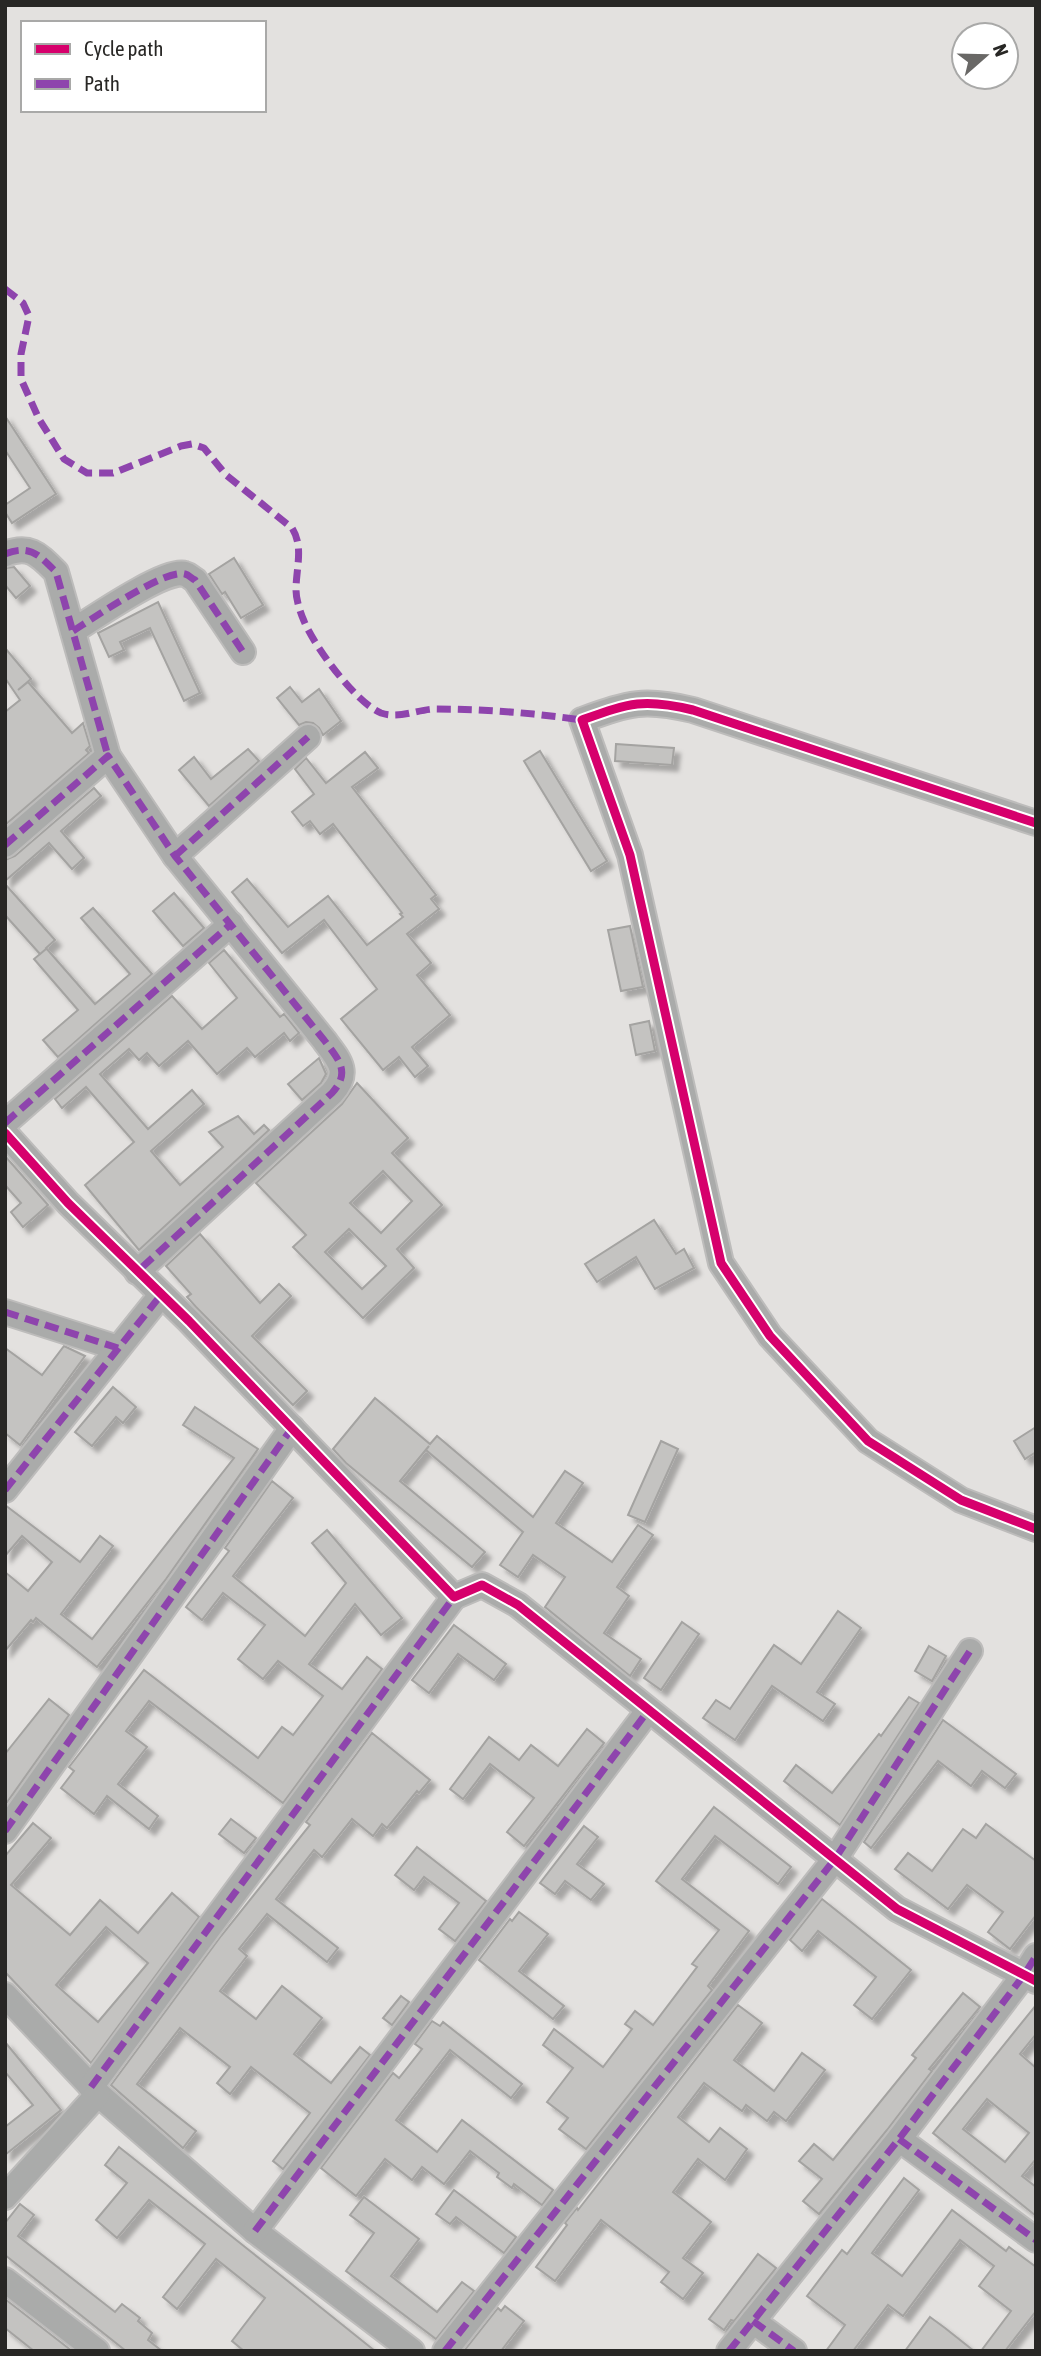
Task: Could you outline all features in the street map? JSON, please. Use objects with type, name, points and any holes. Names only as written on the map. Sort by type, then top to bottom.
[{"type":"street","points":[[5,554],[20,548],[38,554],[56,572],[108,756],[175,856],[337,1058],[342,1068],[341,1083],[137,1272]]},
{"type":"street","points":[[73,631],[125,597],[174,574],[184,573],[195,580],[243,652]]},
{"type":"street","points":[[1036,823],[706,714],[662,703],[627,704],[582,720],[630,855],[720,1263],[770,1336],[868,1441],[961,1500],[1036,1529]]},
{"type":"street","points":[[175,856],[308,737]]},
{"type":"street","points":[[5,845],[108,756]]},
{"type":"street","points":[[5,1123],[231,924]]},
{"type":"street","points":[[5,1133],[68,1203],[292,1428],[453,1597]]},
{"type":"street","points":[[5,1490],[161,1295]]},
{"type":"street","points":[[5,1312],[118,1348]]},
{"type":"street","points":[[5,1831],[292,1428]]},
{"type":"street","points":[[5,2197],[94,2091],[453,1597],[482,1585],[517,1605],[897,1909],[1032,1971],[729,2351]]},
{"type":"street","points":[[446,2351],[835,1859],[970,1651]]},
{"type":"street","points":[[255,2231],[648,1711]]},
{"type":"street","points":[[5,1995],[94,2091],[255,2231],[412,2351]]},
{"type":"street","points":[[899,2139],[1036,2240]]},
{"type":"street","points":[[5,2280],[97,2351]]},
{"type":"street","points":[[752,2321],[794,2351]]},
{"type":"building","points":[[5,416],[56,494],[12,523],[5,512],[5,505],[30,488],[5,450]]},
{"type":"building","points":[[234,558],[263,605],[241,618],[225,592],[222,594],[209,574]]},
{"type":"building","points":[[14,567],[30,586],[16,598],[5,585],[5,568]]},
{"type":"building","points":[[158,602],[200,693],[184,701],[150,628],[120,642],[124,650],[109,657],[98,633]]},
{"type":"building","points":[[5,648],[31,679],[18,690],[28,682],[72,733],[83,723],[90,746],[86,750],[89,753],[5,825],[5,712],[20,700],[5,678]]},
{"type":"building","points":[[290,687],[302,702],[319,689],[341,721],[323,735],[313,723],[299,725],[277,698]]},
{"type":"building","points":[[616,744],[674,748],[672,765],[615,761]]},
{"type":"building","points":[[248,749],[259,761],[209,806],[179,770],[194,757],[211,779]]},
{"type":"building","points":[[540,751],[607,861],[591,871],[524,761]]},
{"type":"building","points":[[365,752],[378,768],[352,787],[436,895],[431,899],[439,909],[407,934],[431,963],[417,975],[450,1015],[412,1047],[428,1066],[415,1077],[399,1057],[383,1070],[341,1019],[377,989],[324,920],[282,953],[232,892],[247,879],[288,927],[328,896],[367,945],[403,917],[333,824],[320,834],[310,821],[303,826],[292,812],[314,794],[295,769],[306,758],[326,783]]},
{"type":"building","points":[[94,788],[101,796],[61,831],[84,858],[72,869],[49,843],[5,881],[5,860],[15,856]]},
{"type":"building","points":[[5,884],[55,940],[46,948],[95,1004],[130,974],[81,918],[93,908],[152,974],[58,1057],[43,1040],[78,1010],[34,959],[40,954],[5,915]]},
{"type":"building","points":[[174,893],[204,928],[183,946],[153,911]]},
{"type":"building","points":[[630,926],[643,987],[621,991],[608,930]]},
{"type":"building","points":[[224,950],[280,1017],[284,1014],[299,1033],[290,1041],[284,1033],[255,1057],[247,1048],[217,1074],[188,1041],[159,1066],[147,1053],[139,1060],[129,1049],[100,1074],[148,1129],[192,1090],[204,1104],[151,1151],[180,1185],[223,1147],[209,1132],[238,1116],[254,1134],[264,1125],[269,1130],[139,1250],[85,1185],[134,1142],[86,1087],[62,1108],[55,1099],[172,996],[202,1029],[237,998],[209,963]]},
{"type":"building","points":[[649,1021],[655,1051],[636,1055],[630,1025]]},
{"type":"building","points":[[319,1058],[326,1074],[321,1083],[302,1100],[288,1084]]},
{"type":"building","points":[[357,1083],[408,1138],[392,1153],[442,1205],[397,1249],[414,1268],[363,1318],[293,1247],[306,1235],[256,1183],[342,1104]],"holes":[[[383,1171],[412,1201],[381,1233],[350,1203]],[[349,1229],[386,1266],[362,1289],[325,1252]]]},
{"type":"building","points":[[5,1156],[48,1205],[23,1227],[11,1212],[21,1203],[5,1185]]},
{"type":"building","points":[[654,1220],[676,1254],[684,1249],[694,1268],[655,1289],[636,1257],[597,1282],[585,1264]]},
{"type":"building","points":[[200,1234],[260,1303],[279,1284],[291,1296],[252,1336],[307,1391],[293,1405],[196,1307],[187,1297],[191,1294],[166,1266]]},
{"type":"building","points":[[64,1346],[85,1356],[20,1445],[5,1433],[5,1348],[42,1375]]},
{"type":"building","points":[[113,1387],[136,1407],[123,1423],[116,1417],[92,1446],[75,1432]]},
{"type":"building","points":[[375,1398],[430,1444],[437,1436],[533,1517],[565,1471],[583,1483],[556,1523],[612,1562],[638,1525],[653,1535],[617,1587],[629,1596],[604,1633],[641,1659],[630,1676],[545,1607],[565,1577],[533,1555],[518,1577],[500,1565],[523,1532],[426,1450],[429,1446],[400,1481],[485,1552],[472,1567],[346,1463],[333,1449]]},
{"type":"building","points":[[195,1407],[258,1449],[166,1579],[97,1667],[36,1618],[33,1622],[31,1620],[5,1651],[5,1572],[28,1591],[52,1562],[22,1536],[5,1556],[5,1505],[80,1562],[100,1536],[113,1546],[61,1614],[92,1639],[234,1458],[183,1425]]},
{"type":"building","points":[[1036,1427],[1036,1452],[1025,1459],[1014,1441]]},
{"type":"building","points":[[661,1441],[678,1449],[645,1522],[628,1515]]},
{"type":"building","points":[[272,1481],[293,1498],[233,1576],[305,1636],[346,1583],[312,1543],[327,1530],[402,1618],[381,1635],[355,1604],[309,1664],[342,1689],[367,1657],[382,1669],[283,1803],[149,1701],[126,1731],[147,1747],[118,1784],[158,1816],[149,1829],[107,1796],[94,1814],[61,1788],[74,1771],[69,1767],[144,1670],[258,1758],[282,1727],[293,1735],[323,1696],[278,1661],[263,1679],[238,1659],[265,1625],[223,1593],[202,1620],[186,1607],[229,1551],[225,1548]]},
{"type":"building","points":[[838,1611],[861,1628],[817,1692],[835,1704],[823,1721],[772,1686],[735,1740],[703,1718],[716,1700],[730,1709],[774,1645],[801,1664]]},
{"type":"building","points":[[682,1622],[699,1634],[661,1690],[644,1678]]},
{"type":"building","points":[[454,1625],[506,1664],[494,1680],[458,1654],[429,1693],[412,1680]]},
{"type":"building","points":[[929,1646],[946,1656],[932,1681],[915,1671]]},
{"type":"building","points":[[909,1697],[919,1703],[840,1825],[784,1781],[796,1765],[832,1793],[879,1734],[881,1736]]},
{"type":"building","points":[[49,1699],[69,1715],[5,1805],[5,1754]]},
{"type":"building","points":[[943,1720],[1016,1774],[1005,1788],[982,1771],[971,1786],[938,1761],[871,1848],[864,1842]]},
{"type":"building","points":[[587,1729],[604,1743],[524,1846],[507,1832],[534,1798],[490,1764],[463,1799],[450,1789],[489,1737],[519,1760],[531,1745],[558,1766]]},
{"type":"building","points":[[372,1733],[430,1780],[419,1793],[417,1791],[387,1828],[382,1824],[373,1836],[352,1819],[322,1857],[314,1850],[276,1899],[338,1948],[327,1962],[267,1914],[239,1949],[247,1956],[220,1991],[256,2019],[282,1986],[322,2018],[294,2054],[331,2083],[360,2047],[370,2055],[283,2169],[273,2161],[310,2113],[251,2067],[230,2094],[217,2083],[230,2067],[180,2028],[137,2084],[196,2131],[183,2148],[111,2085],[221,1936],[310,1825],[306,1822]]},
{"type":"building","points":[[714,1807],[791,1867],[778,1884],[715,1836],[682,1879],[749,1931],[708,1986],[712,1990],[586,2149],[559,2129],[568,2118],[547,2102],[573,2068],[543,2045],[554,2029],[603,2067],[632,2029],[625,2024],[635,2011],[653,2025],[697,1967],[692,1964],[719,1930],[656,1881]]},
{"type":"building","points":[[231,1819],[256,1838],[244,1853],[219,1834]]},
{"type":"building","points":[[33,1823],[51,1838],[11,1885],[70,1935],[100,1900],[138,1933],[172,1893],[199,1917],[91,2063],[5,1972],[5,1856]],"holes":[[[106,1927],[148,1963],[98,2022],[56,1985]]]},
{"type":"building","points":[[986,1824],[1036,1861],[1036,1915],[1010,1949],[988,1932],[1003,1912],[967,1885],[948,1909],[895,1869],[908,1853],[932,1871],[963,1829],[976,1838]]},
{"type":"building","points":[[584,1826],[598,1837],[577,1864],[604,1884],[591,1900],[565,1881],[555,1894],[540,1883]]},
{"type":"building","points":[[417,1847],[486,1901],[455,1941],[439,1929],[459,1903],[424,1877],[414,1890],[395,1875]]},
{"type":"building","points":[[822,1899],[911,1970],[872,2019],[854,2005],[876,1977],[818,1931],[802,1951],[790,1940]]},
{"type":"building","points":[[519,1912],[548,1934],[519,1971],[564,2006],[553,2019],[479,1960],[510,1919],[512,1921]]},
{"type":"building","points":[[963,1993],[980,2007],[929,2069],[932,2071],[819,2214],[803,2201],[822,2179],[799,2161],[814,2144],[833,2160],[916,2058],[912,2055]]},
{"type":"building","points":[[401,1996],[409,2002],[392,2025],[383,2018]]},
{"type":"building","points":[[738,2005],[762,2023],[734,2060],[774,2091],[802,2053],[825,2070],[786,2121],[774,2112],[767,2121],[746,2105],[742,2111],[704,2083],[678,2117],[709,2142],[720,2128],[747,2149],[725,2180],[698,2159],[673,2192],[711,2222],[683,2258],[703,2273],[683,2299],[661,2282],[669,2272],[601,2220],[555,2281],[536,2267],[567,2225],[565,2223],[577,2208],[578,2210]]},
{"type":"building","points":[[1036,2005],[1036,2034],[1020,2054],[1036,2068],[1036,2159],[1022,2176],[1036,2187],[1036,2216],[933,2133]],"holes":[[[987,2099],[1029,2133],[1005,2162],[963,2129]]]},
{"type":"building","points":[[432,2021],[440,2026],[443,2022],[522,2084],[511,2098],[450,2050],[396,2120],[437,2152],[462,2120],[553,2190],[542,2205],[514,2184],[512,2188],[497,2177],[499,2173],[470,2151],[444,2184],[422,2167],[412,2180],[385,2159],[356,2196],[321,2168],[393,2073],[399,2078],[422,2049],[415,2044]]},
{"type":"building","points":[[5,2042],[61,2110],[5,2155],[5,2127],[33,2105],[5,2072]]},
{"type":"building","points":[[119,2147],[375,2351],[244,2351],[232,2341],[265,2298],[216,2259],[177,2309],[163,2297],[205,2244],[149,2200],[117,2238],[96,2220],[127,2183],[105,2165]]},
{"type":"building","points":[[904,2178],[919,2190],[872,2253],[902,2276],[952,2210],[1006,2251],[1009,2247],[1036,2267],[1036,2311],[1005,2351],[981,2351],[1011,2311],[979,2286],[994,2266],[960,2240],[903,2316],[888,2305],[853,2351],[826,2351],[845,2325],[807,2296],[842,2250],[847,2254]]},
{"type":"building","points":[[454,2190],[516,2237],[504,2253],[456,2217],[450,2224],[436,2214]]},
{"type":"building","points":[[364,2197],[419,2239],[391,2276],[437,2312],[462,2282],[474,2291],[436,2339],[346,2271],[374,2233],[350,2215]]},
{"type":"building","points":[[20,2204],[34,2215],[18,2236],[115,2312],[122,2304],[140,2318],[138,2321],[152,2333],[148,2340],[162,2351],[126,2351],[5,2255],[5,2223]]},
{"type":"building","points":[[758,2254],[776,2268],[724,2330],[709,2319]]},
{"type":"building","points":[[5,2299],[72,2351],[34,2351],[5,2328]]},
{"type":"building","points":[[505,2306],[524,2321],[501,2351],[464,2351],[498,2308],[501,2311]]},
{"type":"building","points":[[930,2317],[945,2328],[974,2351],[905,2351]]},
{"type":"marked path","points":[[5,289],[23,303],[29,316],[21,354],[21,379],[39,419],[64,459],[87,473],[113,473],[181,446],[192,444],[204,448],[226,475],[292,528],[299,550],[296,594],[304,621],[337,673],[371,707],[388,715],[453,709],[582,720]]},
{"type":"marked path","points":[[5,554],[21,550],[34,553],[56,572],[108,756]]},
{"type":"marked path","points":[[73,631],[146,586],[176,574],[185,574],[195,580],[243,652]]},
{"type":"marked path","points":[[175,856],[308,737]]},
{"type":"marked path","points":[[5,845],[108,756],[175,856],[324,1040],[341,1066],[341,1079],[332,1093],[137,1272]]},
{"type":"marked path","points":[[5,1123],[231,924]]},
{"type":"marked path","points":[[5,1490],[161,1295]]},
{"type":"marked path","points":[[5,1312],[118,1348]]},
{"type":"marked path","points":[[5,1831],[292,1428]]},
{"type":"marked path","points":[[91,2087],[454,1597]]},
{"type":"marked path","points":[[445,2351],[835,1859],[970,1651]]},
{"type":"marked path","points":[[255,2231],[648,1711]]},
{"type":"marked path","points":[[729,2351],[899,2139],[1036,1956]]},
{"type":"marked path","points":[[899,2139],[1036,2240]]},
{"type":"marked path","points":[[753,2321],[794,2351]]},
{"type":"cycle path","points":[[1036,823],[693,710],[661,704],[637,704],[582,720],[630,855],[721,1263],[770,1336],[868,1441],[961,1500],[1036,1529]]},
{"type":"cycle path","points":[[5,1133],[68,1203],[189,1321],[454,1597],[482,1585],[518,1605],[897,1909],[1036,1981]]}]
